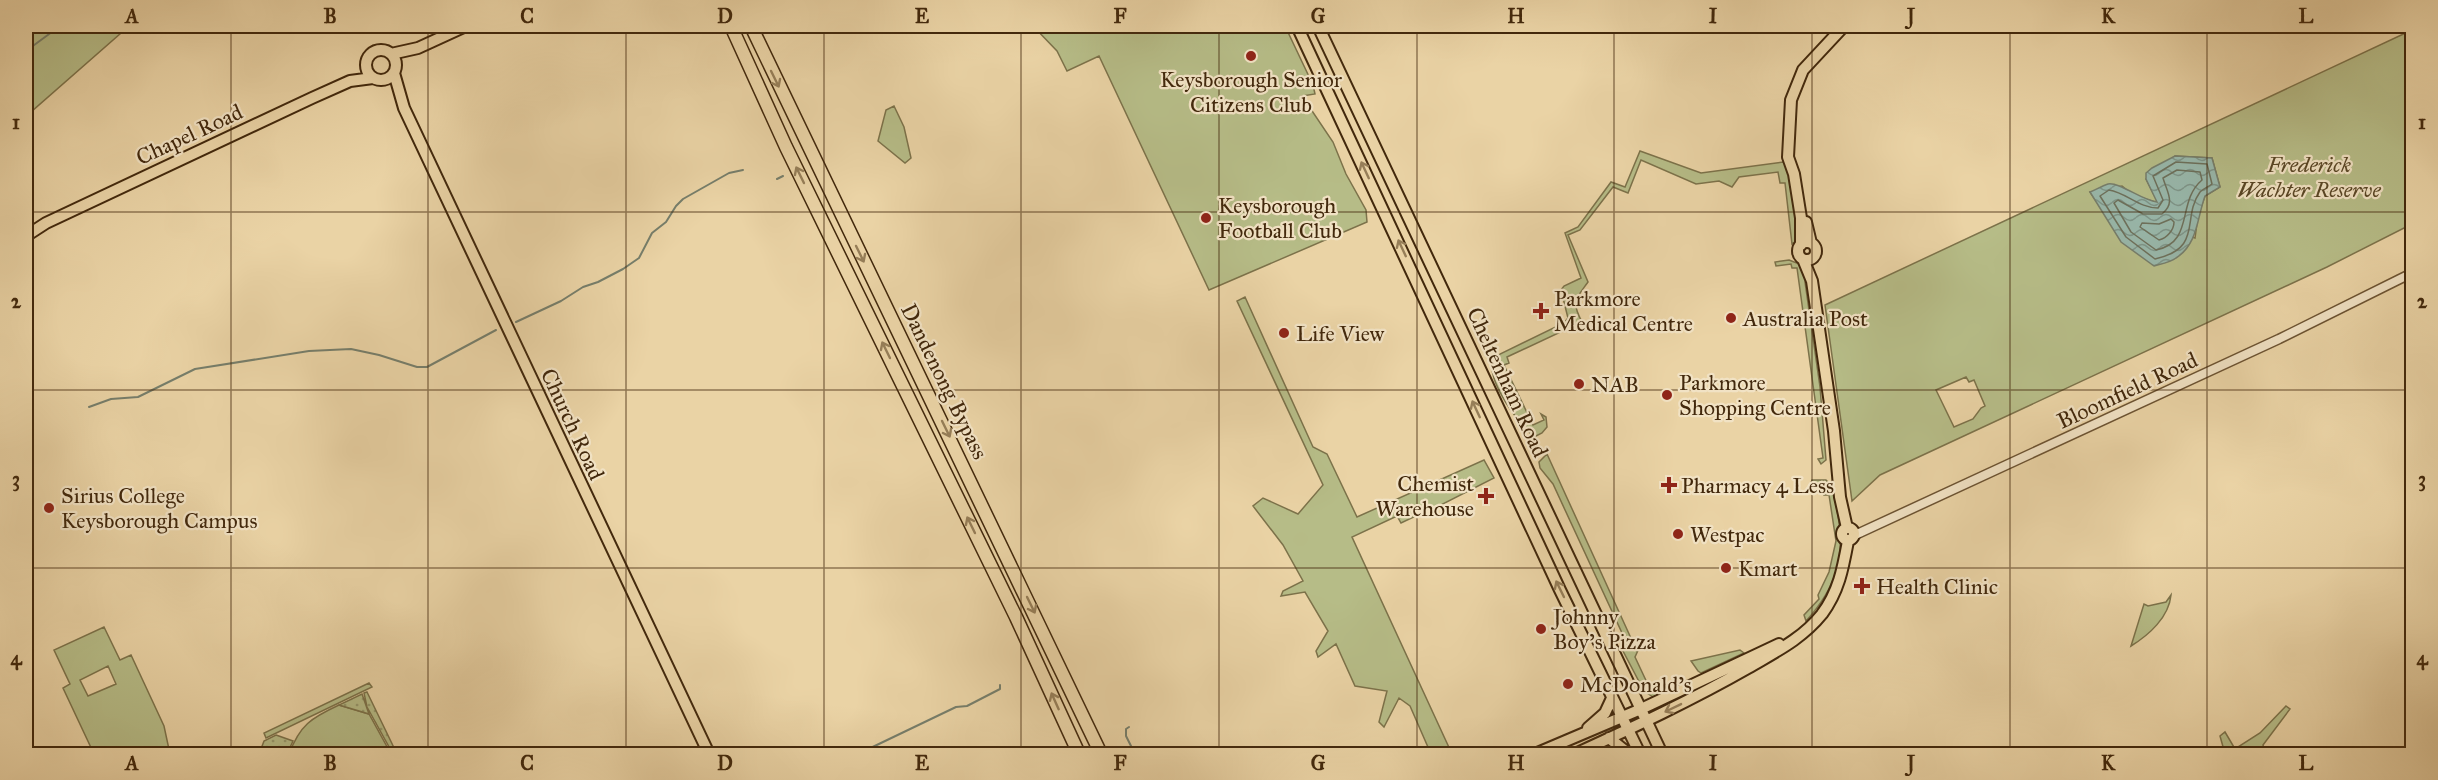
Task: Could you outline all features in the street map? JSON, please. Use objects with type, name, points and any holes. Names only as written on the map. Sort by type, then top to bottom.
[{"type":"highway","name":"Dandenong Bypass","points":[[731,26],[786,147],[1016,617],[1079,754]]},
{"type":"highway","name":"Dandenong Bypass","points":[[751,26],[1101,754]]},
{"type":"main road","points":[[417,48],[395,69],[378,79],[367,66],[369,57],[375,52],[385,51],[391,54],[417,48],[466,26]]},
{"type":"main road","name":"Cheltenham Road","points":[[1297,26],[1640,754]]},
{"type":"main road","name":"Cheltenham Road","points":[[1318,26],[1662,754]]},
{"type":"main road","points":[[1806,244],[1790,158],[1795,107],[1802,82],[1813,59],[1844,26]]},
{"type":"main road","points":[[391,54],[395,69]]},
{"type":"main road","name":"Chapel Road","points":[[26,236],[46,223],[350,81],[367,66]]},
{"type":"main road","name":"Church Road","points":[[395,69],[404,108]]},
{"type":"main road","name":"Church Road","points":[[378,79],[394,91],[404,108],[709,754]]},
{"type":"main road","name":"Chapel Road","points":[[350,81],[378,79]]},
{"type":"main road","points":[[1354,146],[1371,138]]},
{"type":"main road","points":[[1390,223],[1407,215]]},
{"type":"main road","name":"Chapel Road","points":[[26,229],[46,223]]},
{"type":"main road","points":[[1806,244],[1816,249],[1808,258]]},
{"type":"main road","points":[[1575,754],[1698,695],[1732,672],[1802,634],[1821,614],[1833,595],[1841,576],[1850,535],[1840,497],[1834,431],[1808,258],[1799,252],[1806,244]]},
{"type":"main road","points":[[1501,462],[1520,453]]},
{"type":"main road","points":[[1535,754],[1693,684],[1732,672]]},
{"type":"main road","points":[[1693,684],[1698,695]]},
{"type":"main road","points":[[1573,738],[1600,719],[1612,698]]},
{"type":"main road","points":[[1609,738],[1629,754]]},
{"type":"street","name":"Bloomfield Road","points":[[1850,535],[2270,343],[2412,273]]},
{"type":"green space","points":[[26,26],[129,26],[26,114]]},
{"type":"green space","points":[[1033,26],[1285,26],[1313,85],[1315,94],[1302,96],[1333,142],[1346,174],[1366,210],[1367,222],[1209,290],[1099,56],[1067,71],[1057,51]]},
{"type":"green space","name":"Frederick Wachter Reserve","points":[[2412,30],[2412,224],[2327,267],[1880,475],[1852,501],[1825,305]],"holes":[[[2175,156],[2212,158],[2220,187],[2205,196],[2198,216],[2195,238],[2099,205],[2090,192],[2122,186],[2133,195],[2158,203],[2146,179]],[[1966,377],[1969,382],[1974,380],[1985,406],[1973,419],[1954,427],[1936,390]]]},
{"type":"green space","points":[[894,106],[904,127],[911,158],[905,163],[878,141],[886,110]]},
{"type":"green space","points":[[1640,151],[1701,173],[1783,162],[1789,167],[1797,240],[1792,244],[1785,183],[1780,183],[1778,172],[1739,177],[1732,187],[1719,181],[1696,184],[1641,160],[1628,193],[1613,187],[1580,230],[1568,235],[1588,282],[1576,301],[1576,309],[1582,322],[1507,357],[1509,363],[1504,365],[1533,425],[1544,420],[1541,414],[1546,417],[1547,427],[1534,437],[1513,413],[1500,392],[1492,371],[1492,362],[1500,354],[1564,323],[1568,318],[1561,290],[1564,286],[1581,278],[1565,233],[1578,227],[1611,182],[1625,187]]},
{"type":"green space","points":[[1789,260],[1802,265],[1808,279],[1805,282],[1820,387],[1826,460],[1821,464],[1818,459],[1823,458],[1797,268],[1792,268],[1791,264],[1776,266],[1775,262]]},
{"type":"green space","points":[[1245,297],[1313,447],[1327,454],[1357,517],[1484,460],[1494,478],[1429,511],[1426,507],[1420,514],[1401,523],[1397,516],[1352,537],[1452,754],[1431,754],[1410,706],[1399,698],[1384,727],[1379,722],[1387,691],[1355,686],[1336,644],[1318,657],[1316,651],[1328,631],[1305,592],[1281,596],[1283,591],[1303,581],[1283,545],[1253,506],[1263,498],[1298,514],[1323,485],[1237,301]]},
{"type":"green space","points":[[1547,454],[1635,647],[1640,646],[1635,657],[1650,689],[1660,695],[1653,697],[1644,691],[1623,651],[1622,633],[1553,484],[1540,468],[1539,462]]},
{"type":"green space","points":[[1812,480],[1826,480],[1833,490],[1840,526],[1840,542],[1837,570],[1832,583],[1806,621],[1804,615],[1819,599],[1818,595],[1829,572],[1836,541],[1829,495],[1824,495],[1826,490],[1812,483],[1810,486]]},
{"type":"green space","points":[[2171,595],[2166,611],[2157,625],[2131,646],[2144,604],[2148,606],[2166,602]]},
{"type":"green space","points":[[104,627],[120,660],[131,655],[164,726],[170,754],[94,754],[63,688],[70,684],[54,650]],"holes":[[[108,666],[116,684],[88,696],[80,680]]]},
{"type":"green space","points":[[1740,650],[1744,653],[1701,673],[1691,661]]},
{"type":"green space","points":[[369,683],[372,687],[266,738],[264,733]]},
{"type":"green space","points":[[367,692],[397,754],[393,754],[367,707],[364,693]]},
{"type":"green space","points":[[362,694],[369,714],[339,705]]},
{"type":"green space","points":[[339,705],[369,714],[391,754],[289,754],[302,729],[321,714]]},
{"type":"green space","points":[[2286,706],[2290,709],[2263,745],[2265,754],[2225,754],[2220,736],[2225,732],[2235,749],[2260,733]]},
{"type":"green space","points":[[276,735],[293,741],[287,754],[264,754],[261,749],[264,741]]},
{"type":"water","points":[[2175,156],[2212,158],[2220,187],[2205,196],[2189,246],[2171,261],[2154,266],[2121,242],[2090,192],[2113,184],[2157,202],[2146,179],[2146,173]]},
{"type":"waterway","points":[[26,51],[60,26]]},
{"type":"waterway","points":[[516,322],[623,269],[639,258],[652,233],[666,222],[683,199],[729,173],[743,170]]},
{"type":"waterway","points":[[777,179],[783,176]]},
{"type":"waterway","points":[[89,407],[111,399],[138,397],[195,369],[309,351],[351,349],[417,367],[427,367],[496,330]]},
{"type":"waterway","points":[[858,754],[956,707],[967,706],[1000,689],[1000,685]]},
{"type":"waterway","points":[[1129,727],[1126,729],[1126,736],[1135,754]]},
{"type":"place","name":"Keysborough Senior Citizens Club","points":[[1251,56]]},
{"type":"place","name":"Keysborough Football Club","points":[[1206,218]]},
{"type":"place","name":"Parkmore Medical Centre","points":[[1541,311]]},
{"type":"place","name":"Australia Post","points":[[1731,318]]},
{"type":"place","name":"Life View","points":[[1284,333]]},
{"type":"place","name":"NAB","points":[[1579,384]]},
{"type":"place","name":"Parkmore Shopping Centre","points":[[1667,395]]},
{"type":"place","name":"Pharmacy 4 Less","points":[[1669,485]]},
{"type":"place","name":"Chemist Warehouse","points":[[1486,496]]},
{"type":"place","name":"Sirius College Keysborough Campus","points":[[49,508]]},
{"type":"place","name":"Westpac","points":[[1678,534]]},
{"type":"place","name":"Kmart","points":[[1726,568]]},
{"type":"place","name":"Health Clinic","points":[[1862,586]]},
{"type":"place","name":"Johnny Boy's Pizza","points":[[1541,629]]},
{"type":"place","name":"McDonald's","points":[[1568,684]]}]
